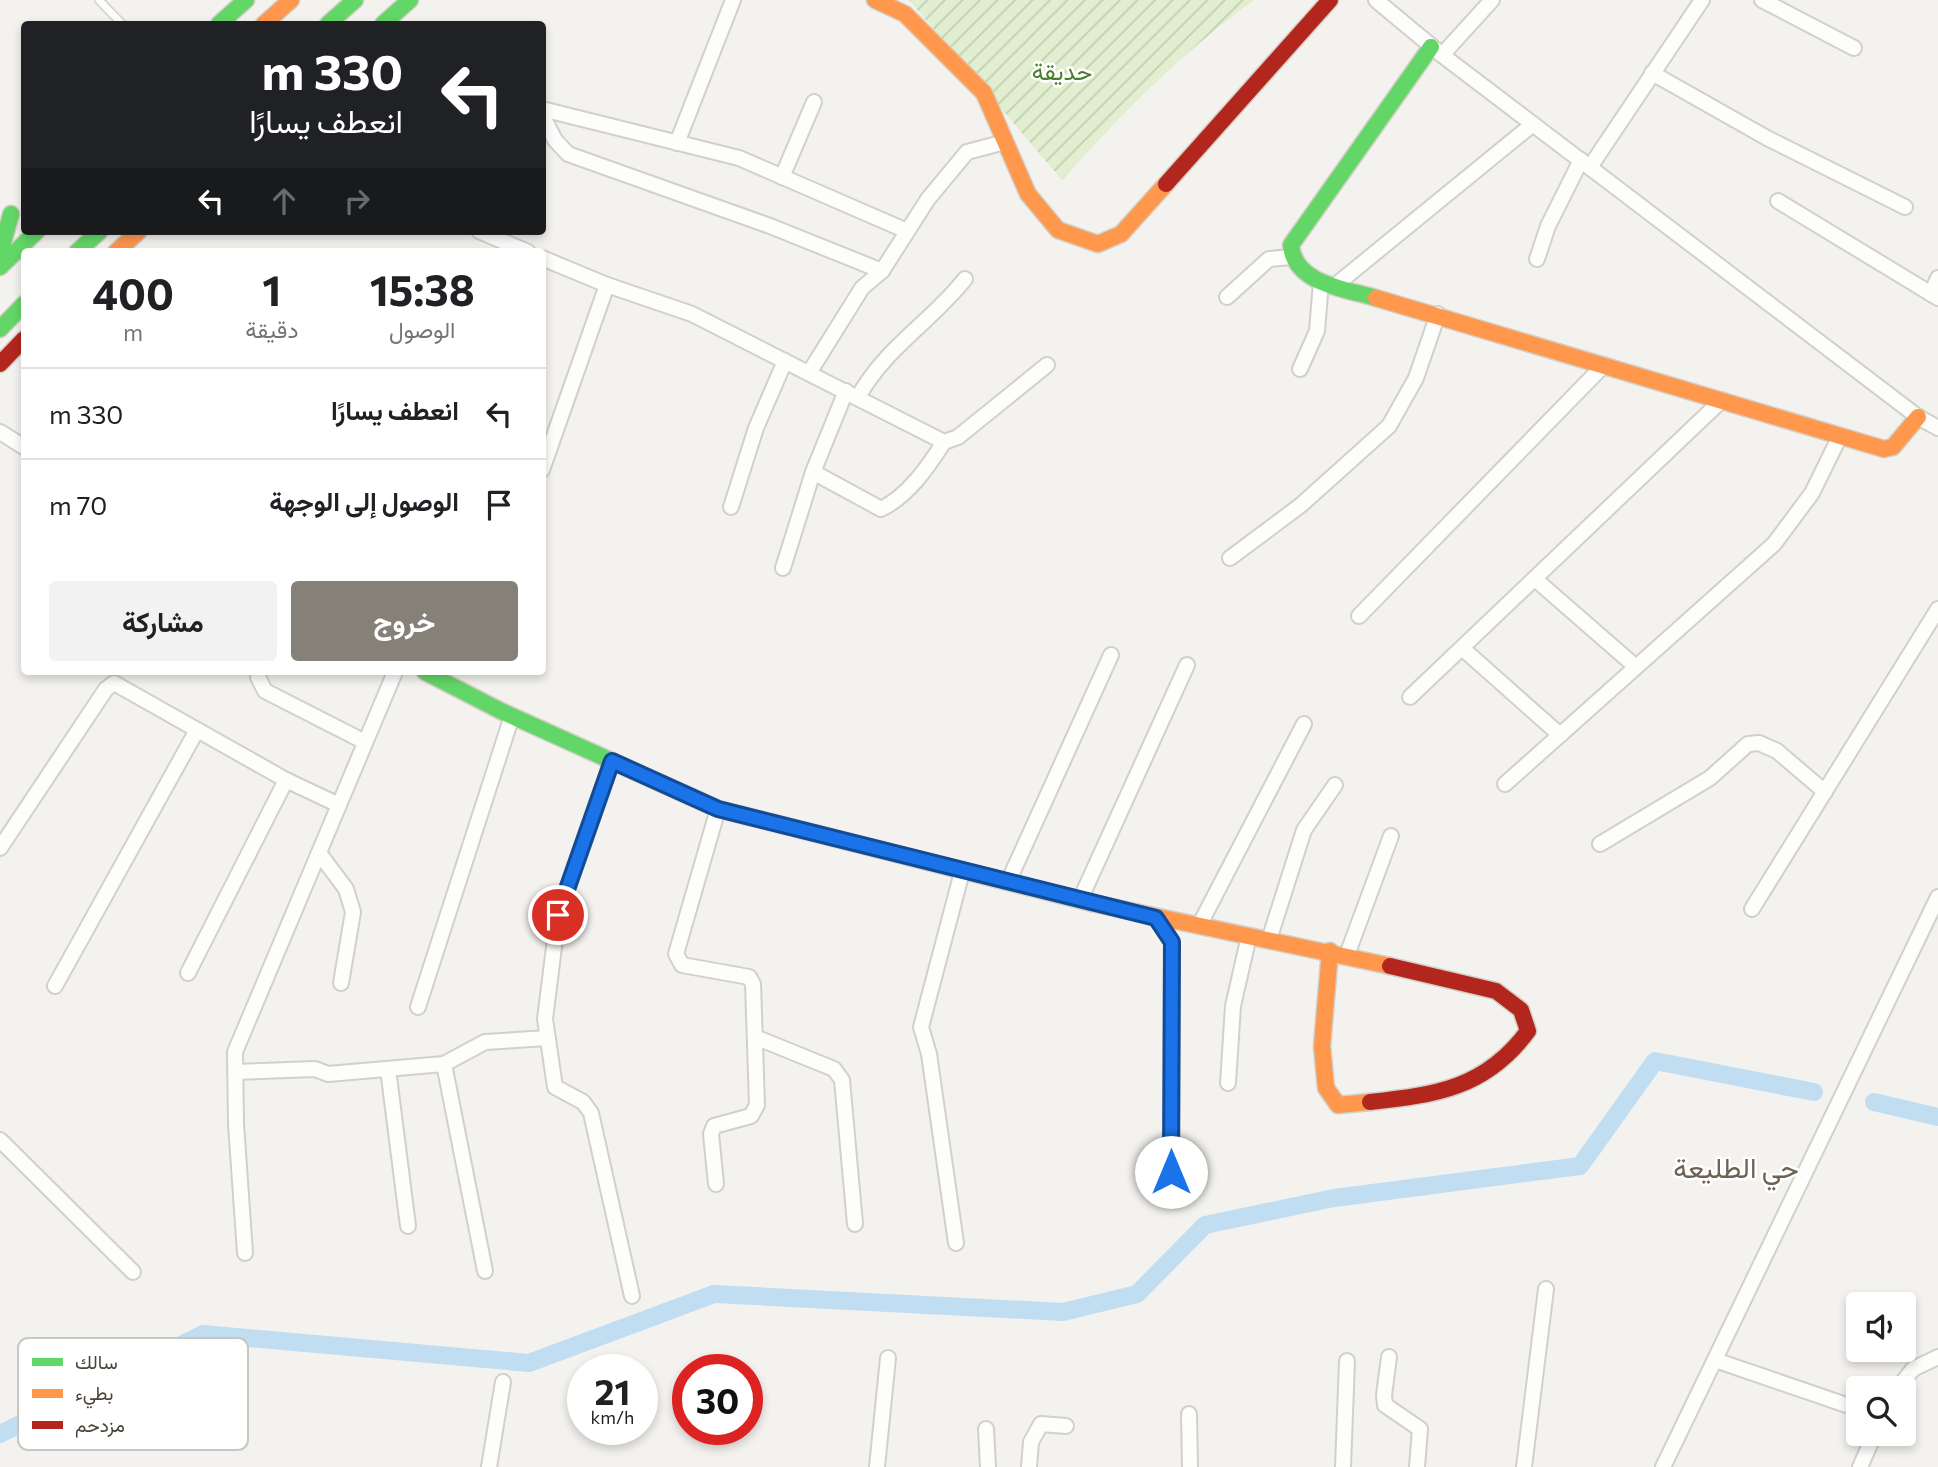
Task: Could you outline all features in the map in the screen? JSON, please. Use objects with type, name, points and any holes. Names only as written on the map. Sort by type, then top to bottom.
[{"type":"main road","points":[[222,21],[246,0]]},
{"type":"main road","points":[[267,21],[291,0]]},
{"type":"main road","points":[[331,21],[355,0]]},
{"type":"main road","points":[[386,21],[410,0]]},
{"type":"main road","points":[[875,0],[905,14],[984,93],[1028,194],[1058,230],[1098,244],[1121,234],[1330,0]]},
{"type":"main road","points":[[1437,51],[1291,245],[1291,257],[1299,268],[1329,283],[1722,400],[1839,438],[1884,449],[1893,447],[1918,416]]},
{"type":"main road","points":[[0,254],[6,219],[21,205]]},
{"type":"main road","points":[[0,267],[33,235]]},
{"type":"main road","points":[[81,248],[96,235]]},
{"type":"main road","points":[[120,248],[135,235]]},
{"type":"main road","points":[[0,329],[21,307]]},
{"type":"main road","points":[[0,364],[21,342]]},
{"type":"main road","points":[[431,675],[512,716],[718,809],[962,872],[1009,880],[1156,918],[1330,951],[1496,991],[1521,1010],[1528,1031],[1516,1053],[1495,1070],[1452,1090],[1338,1105],[1326,1088],[1322,1046],[1330,951]]},
{"type":"street","points":[[677,143],[733,0]]},
{"type":"street","points":[[1377,0],[1437,51],[1585,164],[1918,416],[1938,428]]},
{"type":"street","points":[[1437,51],[1492,0]]},
{"type":"street","points":[[1538,259],[1548,226],[1585,164],[1702,0]]},
{"type":"street","points":[[1762,0],[1854,48]]},
{"type":"street","points":[[1652,72],[1767,138],[1905,207]]},
{"type":"street","points":[[782,177],[814,102]]},
{"type":"street","points":[[546,110],[740,158],[907,231]]},
{"type":"street","points":[[546,123],[555,140],[568,154],[707,202],[882,271]]},
{"type":"street","points":[[1300,369],[1317,331],[1329,283],[1533,124]]},
{"type":"street","points":[[809,373],[862,288],[882,271],[907,231],[967,152],[1005,142]]},
{"type":"street","points":[[1778,201],[1935,296],[1938,278]]},
{"type":"street","points":[[488,235],[519,248]]},
{"type":"street","points":[[1227,297],[1269,259],[1291,257]]},
{"type":"street","points":[[546,260],[607,285],[692,314],[944,442]]},
{"type":"street","points":[[783,568],[813,472],[852,394],[873,370],[949,300],[965,279]]},
{"type":"street","points":[[546,459],[607,285]]},
{"type":"street","points":[[1230,558],[1301,505],[1390,426],[1416,378],[1438,314]]},
{"type":"street","points":[[731,507],[756,428],[785,360]]},
{"type":"street","points":[[813,472],[881,509],[892,503],[929,467],[944,442],[958,438],[1047,365]]},
{"type":"street","points":[[1359,617],[1604,365]]},
{"type":"street","points":[[1410,697],[1722,400]]},
{"type":"street","points":[[0,432],[21,445]]},
{"type":"street","points":[[1505,784],[1774,544],[1812,494],[1839,438]]},
{"type":"street","points":[[1535,579],[1636,667]]},
{"type":"street","points":[[1752,909],[1938,609]]},
{"type":"street","points":[[1462,648],[1560,736]]},
{"type":"street","points":[[1009,880],[1111,655]]},
{"type":"street","points":[[1080,900],[1187,665]]},
{"type":"street","points":[[256,675],[265,691],[365,742]]},
{"type":"street","points":[[245,1253],[235,1052],[394,675]]},
{"type":"street","points":[[0,848],[58,758],[106,689],[114,683],[286,780],[339,804]]},
{"type":"street","points":[[418,1007],[512,716]]},
{"type":"street","points":[[1199,926],[1304,724]]},
{"type":"street","points":[[55,986],[197,730]]},
{"type":"street","points":[[1600,844],[1710,779],[1748,744],[1759,743],[1777,751],[1825,792]]},
{"type":"street","points":[[612,761],[558,915],[545,1018],[555,1087],[583,1102],[591,1113],[632,1296]]},
{"type":"street","points":[[188,973],[286,780]]},
{"type":"street","points":[[1269,940],[1304,830],[1335,785]]},
{"type":"street","points":[[716,1184],[711,1134],[714,1126],[751,1116],[757,1105],[753,984],[749,976],[682,965],[676,954],[718,809]]},
{"type":"street","points":[[1348,955],[1391,836]]},
{"type":"street","points":[[319,853],[346,889],[353,912],[341,983]]},
{"type":"street","points":[[956,1243],[929,1054],[921,1027],[962,872]]},
{"type":"street","points":[[1663,1467],[1938,897]]},
{"type":"street","points":[[1156,918],[1172,942],[1171,1198]]},
{"type":"street","points":[[1228,1083],[1233,1006],[1250,936]]},
{"type":"street","points":[[755,1037],[834,1069],[842,1080],[855,1224]]},
{"type":"street","points":[[235,1072],[315,1069],[328,1074],[444,1064],[485,1042],[548,1038]]},
{"type":"street","points":[[444,1064],[485,1271]]},
{"type":"street","points":[[388,1069],[408,1226]]},
{"type":"street","points":[[0,1140],[133,1272]]},
{"type":"street","points":[[1524,1467],[1546,1289]]},
{"type":"street","points":[[1390,1357],[1385,1405],[1420,1430],[1417,1467]]},
{"type":"street","points":[[1907,1376],[1913,1369],[1938,1357]]},
{"type":"street","points":[[877,1467],[888,1358]]},
{"type":"street","points":[[1715,1360],[1846,1405]]},
{"type":"street","points":[[1343,1467],[1347,1361]]},
{"type":"street","points":[[489,1467],[503,1382]]},
{"type":"street","points":[[1189,1414],[1190,1467]]},
{"type":"street","points":[[1029,1467],[1031,1442],[1041,1424],[1066,1426]]},
{"type":"street","points":[[986,1429],[988,1467]]},
{"type":"street","points":[[1860,1467],[1869,1446]]},
{"type":"lane","points":[[100,0],[119,21]]},
{"type":"green space","name":"حديقة","points":[[909,0],[1254,0],[1202,41],[1153,85],[1062,180]]},
{"type":"waterway","points":[[248,1338],[529,1363],[714,1294],[1063,1312],[1137,1294],[1205,1225],[1334,1198],[1580,1166],[1655,1061],[1814,1092]]},
{"type":"waterway","points":[[1874,1102],[1938,1117]]},
{"type":"waterway","points":[[195,1338],[203,1334],[248,1338]]},
{"type":"waterway","points":[[0,1434],[18,1425]]},
{"type":"traffic: fast","points":[[222,21],[246,0]]},
{"type":"traffic: fast","points":[[331,21],[355,0]]},
{"type":"traffic: fast","points":[[386,21],[410,0]]},
{"type":"traffic: fast","points":[[1376,298],[1337,288],[1311,277],[1294,258],[1291,245],[1431,47]]},
{"type":"traffic: fast","points":[[0,254],[11,214]]},
{"type":"traffic: fast","points":[[0,267],[33,235]]},
{"type":"traffic: fast","points":[[81,248],[96,235]]},
{"type":"traffic: fast","points":[[0,329],[21,307]]},
{"type":"traffic: fast","points":[[431,675],[501,711],[718,809],[1092,903]]},
{"type":"traffic: slow","points":[[267,21],[291,0]]},
{"type":"traffic: slow","points":[[875,0],[905,14],[984,93],[1028,194],[1058,230],[1098,244],[1121,234],[1166,184]]},
{"type":"traffic: slow","points":[[120,248],[135,235]]},
{"type":"traffic: slow","points":[[1376,298],[1884,449],[1893,447],[1918,417]]},
{"type":"traffic: slow","points":[[1092,903],[1390,966]]},
{"type":"traffic: slow","points":[[1330,951],[1322,1046],[1326,1088],[1338,1105],[1370,1102]]},
{"type":"traffic: jam","points":[[1166,184],[1330,0]]},
{"type":"traffic: jam","points":[[0,364],[21,342]]},
{"type":"traffic: jam","points":[[1370,1102],[1417,1096],[1477,1077],[1512,1050],[1528,1031],[1521,1010],[1496,991],[1390,966]]},
{"type":"district","name":"حي الطليعة","points":[[1736,1168]]},
{"type":"route","points":[[558,915],[612,761],[718,809],[962,872],[1009,880],[1156,918],[1172,942],[1171,1172]]}]
